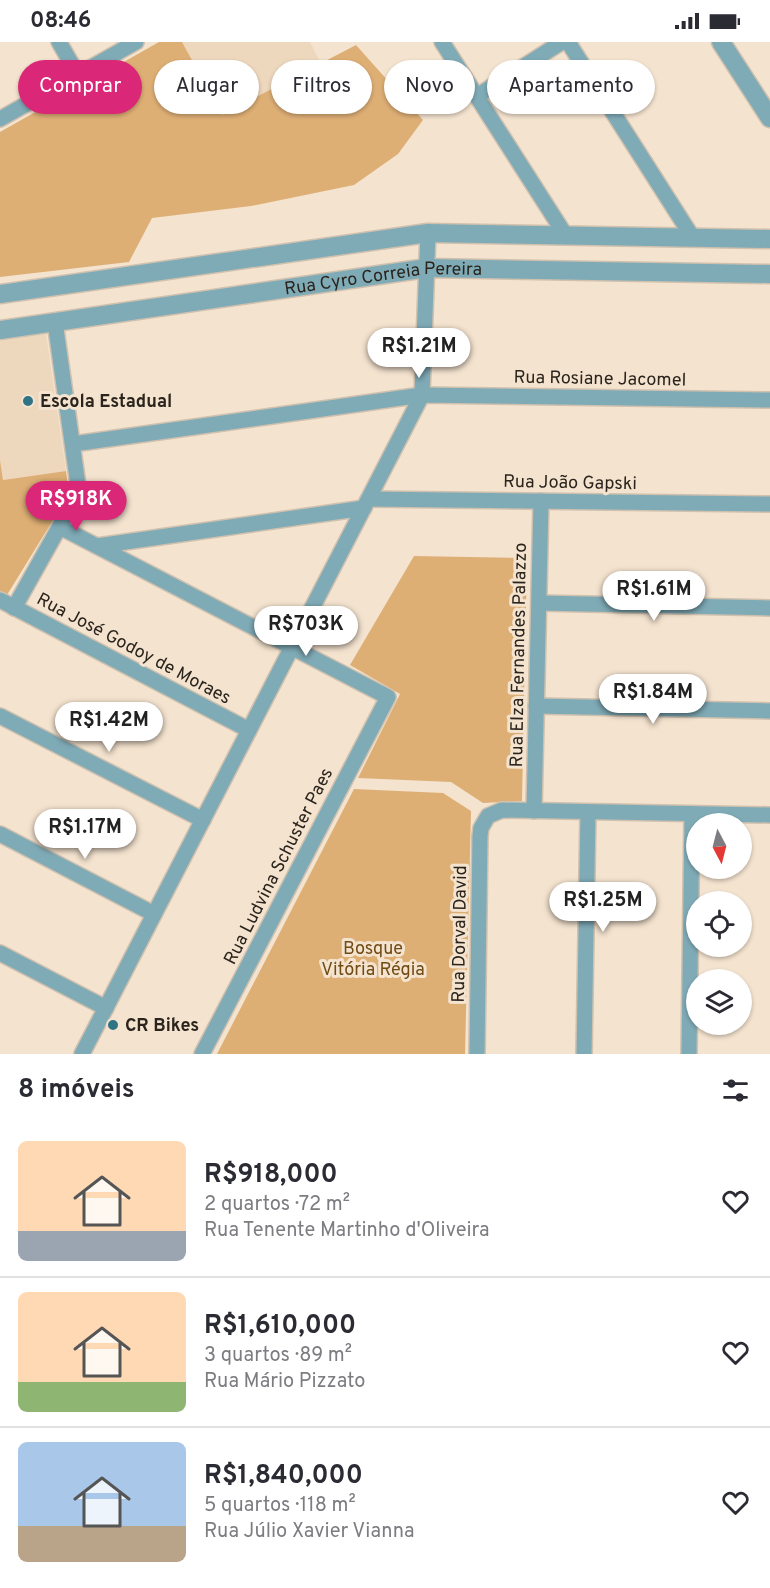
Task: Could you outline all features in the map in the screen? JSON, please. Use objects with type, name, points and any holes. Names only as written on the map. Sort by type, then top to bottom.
[{"type":"street","points":[[59,42],[69,60]]},
{"type":"street","points":[[104,60],[136,42]]},
{"type":"street","points":[[442,42],[566,236]]},
{"type":"street","points":[[477,96],[562,42]]},
{"type":"street","points":[[568,42],[693,238]]},
{"type":"street","points":[[722,42],[770,118]]},
{"type":"street","points":[[0,119],[18,109]]},
{"type":"street","points":[[82,1054],[422,395],[428,233]]},
{"type":"street","name":"Rua Cyro Correia Pereira","points":[[0,294],[428,233],[770,239]]},
{"type":"street","name":"Rua Cyro Correia Pereira","points":[[0,330],[427,268],[770,274]]},
{"type":"street","points":[[14,608],[80,492],[56,321]]},
{"type":"street","name":"Rua Rosiane Jacomel","points":[[73,444],[422,395],[770,400]]},
{"type":"street","name":"Rua João Gapski","points":[[97,546],[366,503],[541,501],[770,504]]},
{"type":"street","name":"Rua Elza Fernandes Palazzo","points":[[534,811],[541,501]]},
{"type":"street","points":[[60,526],[292,647]]},
{"type":"street","name":"Rua José Godoy de Moraes","points":[[0,600],[249,730]]},
{"type":"street","points":[[539,603],[770,608]]},
{"type":"street","name":"Rua Ludvina Schuster Paes","points":[[202,1054],[388,697],[292,647]]},
{"type":"street","points":[[536,706],[770,711]]},
{"type":"street","points":[[0,716],[203,820]]},
{"type":"street","name":"Rua Dorval David","points":[[477,1054],[481,828],[488,816],[502,810],[534,811]]},
{"type":"street","points":[[534,811],[686,814]]},
{"type":"street","points":[[585,1054],[588,812]]},
{"type":"street","points":[[752,815],[770,815]]},
{"type":"street","points":[[0,834],[154,915]]},
{"type":"street","points":[[689,1054],[691,879]]},
{"type":"street","points":[[0,953],[106,1008]]},
{"type":"shaded area","points":[[182,42],[310,42],[319,60],[271,60],[271,90],[259,97],[259,60],[192,60]]},
{"type":"shaded area","name":"Escola Estadual","points":[[46,334],[66,471],[3,480],[0,460],[0,341]]},
{"type":"green space","points":[[159,42],[182,42],[192,60],[154,60],[154,114],[259,114],[259,96],[271,89],[271,114],[372,114],[372,63],[384,76],[384,114],[418,114],[423,120],[398,154],[354,185],[251,206],[152,218],[129,262],[0,277],[0,132],[32,114],[142,114],[142,60],[127,60]]},
{"type":"green space","points":[[356,45],[369,60],[327,60]]},
{"type":"green space","points":[[0,460],[3,480],[66,471],[69,494],[7,595],[0,591]]},
{"type":"green space","points":[[414,556],[527,558],[522,801],[483,803],[451,782],[358,778],[400,694],[350,665]]},
{"type":"green space","name":"Bosque Vitória Régia","points":[[354,789],[443,793],[471,811],[465,1054],[217,1054]]},
{"type":"place","name":"Escola Estadual","points":[[28,401]]},
{"type":"place","name":"CR Bikes","points":[[113,1025]]}]
